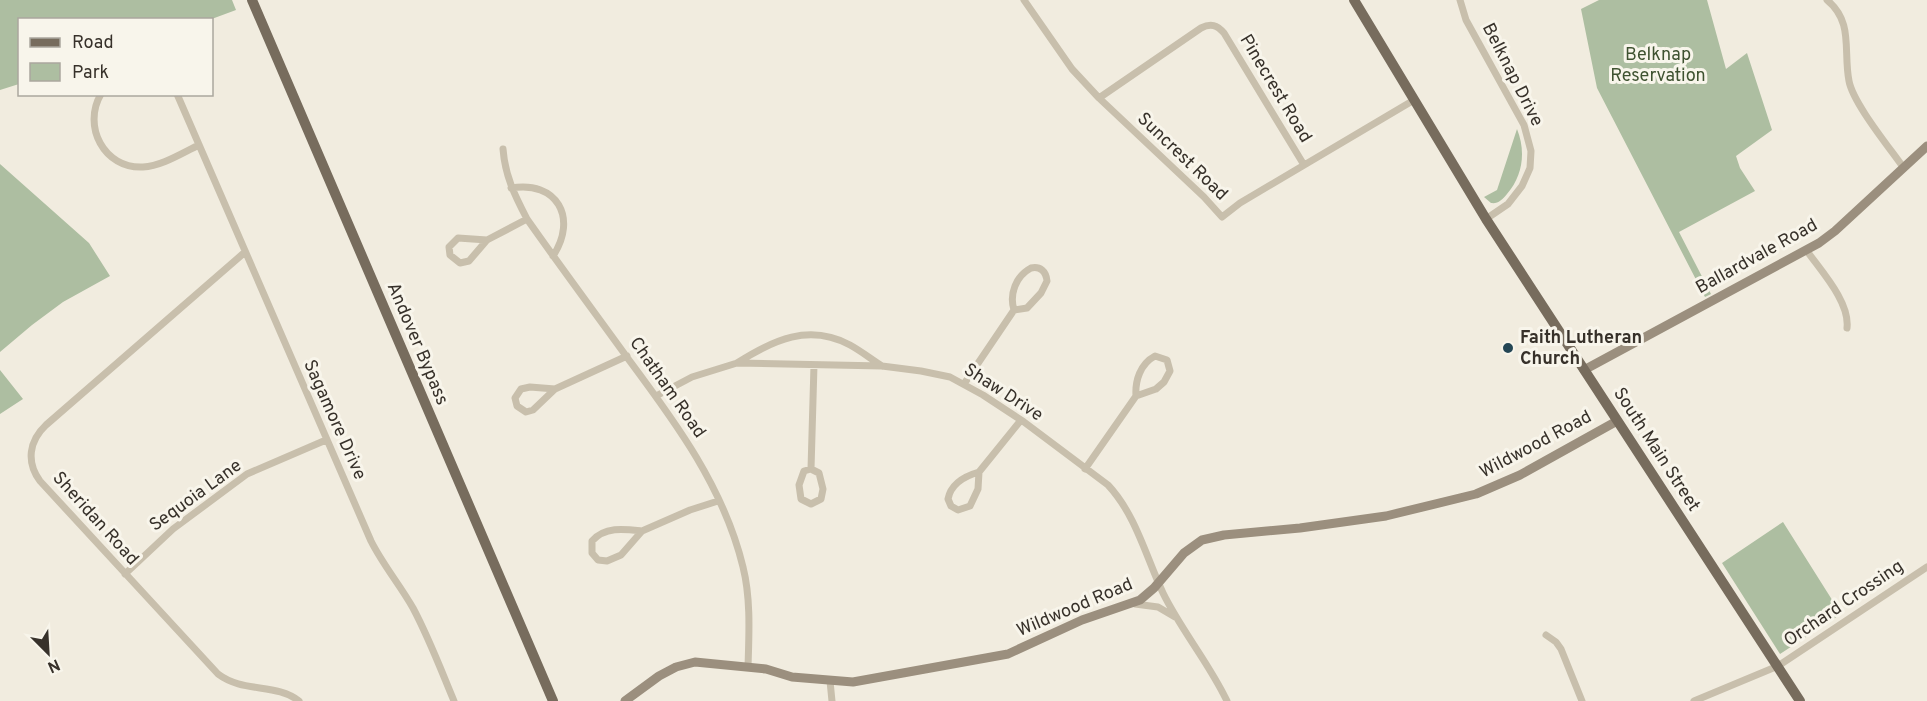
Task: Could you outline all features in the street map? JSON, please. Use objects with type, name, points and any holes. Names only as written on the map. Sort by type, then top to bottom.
[{"type":"main road","name":"Andover Bypass","points":[[252,0],[553,701]]},
{"type":"main road","name":"South Main Street","points":[[1354,0],[1486,219],[1800,701]]},
{"type":"street","name":"Suncrest Road","points":[[1024,0],[1072,69],[1222,217],[1240,203],[1414,100]]},
{"type":"street","name":"Belknap Drive","points":[[1460,0],[1466,20],[1524,125],[1531,151],[1530,168],[1522,186],[1508,204],[1486,219]]},
{"type":"street","points":[[1827,0],[1840,14],[1845,26],[1848,77],[1853,93],[1903,167]]},
{"type":"street","name":"Pinecrest Road","points":[[1099,98],[1201,28],[1213,25],[1224,33],[1304,165]]},
{"type":"street","points":[[100,96],[93,117],[96,135],[104,150],[118,161],[135,167],[153,165],[199,145]]},
{"type":"street","name":"Sagamore Drive","points":[[178,96],[379,558],[402,590],[425,632],[454,701]]},
{"type":"street","name":"Ballardvale Road","points":[[1584,370],[1807,250],[1835,231],[1927,146]]},
{"type":"street","name":"Chatham Road","points":[[502,149],[506,174],[526,219],[692,448],[732,530],[743,568],[748,609],[748,667]]},
{"type":"street","points":[[511,188],[531,186],[545,191],[555,201],[564,226],[560,246],[553,256]]},
{"type":"street","points":[[487,240],[458,238],[449,247],[450,255],[460,263],[468,261],[487,240],[526,219]]},
{"type":"street","points":[[1807,250],[1844,306],[1848,318],[1847,328]]},
{"type":"street","name":"Sheridan Road","points":[[245,252],[54,417],[34,440],[31,456],[35,474],[208,665],[223,678],[247,687],[287,694],[299,701]]},
{"type":"street","points":[[964,384],[1014,310],[1011,296],[1021,277],[1031,268],[1041,269],[1047,281],[1041,293],[1027,308],[1014,310]]},
{"type":"street","points":[[737,363],[776,340],[808,335],[837,340],[851,346],[882,366]]},
{"type":"street","points":[[555,389],[530,387],[521,389],[516,394],[516,406],[525,412],[533,410],[555,389],[627,356]]},
{"type":"street","points":[[1085,469],[1136,396],[1138,376],[1148,361],[1155,356],[1167,360],[1170,371],[1164,382],[1152,391],[1136,396]]},
{"type":"street","name":"Shaw Drive","points":[[656,396],[692,377],[737,363],[882,366],[921,370],[951,377],[1021,420],[1108,485],[1122,501],[1159,582],[1227,701]]},
{"type":"street","points":[[811,469],[814,365]]},
{"type":"street","points":[[979,472],[978,489],[970,506],[958,510],[951,506],[948,499],[952,488],[963,477],[979,472],[1021,420]]},
{"type":"street","name":"Wildwood Road","points":[[625,701],[659,676],[687,663],[695,662],[766,669],[792,677],[853,682],[998,657],[1026,647],[1082,620],[1130,605],[1147,595],[1184,553],[1202,540],[1224,535],[1300,528],[1386,516],[1476,494],[1520,475],[1617,421]]},
{"type":"street","name":"Sequoia Lane","points":[[125,574],[173,529],[247,474],[326,440]]},
{"type":"street","points":[[811,469],[819,473],[823,489],[821,499],[814,504],[801,499],[799,485],[804,471],[811,469]]},
{"type":"street","points":[[642,531],[627,550],[616,558],[603,561],[592,554],[592,540],[598,535],[615,529],[642,531],[690,510],[718,501]]},
{"type":"street","name":"Orchard Crossing","points":[[1694,701],[1767,673],[1927,567]]},
{"type":"street","points":[[1130,605],[1158,607],[1180,621]]},
{"type":"street","points":[[1546,635],[1561,649],[1582,701]]},
{"type":"street","points":[[830,681],[832,701]]},
{"type":"green space","points":[[0,0],[232,0],[236,10],[213,19],[18,18],[18,84],[0,90]]},
{"type":"green space","name":"Belknap Reservation","points":[[1599,0],[1707,0],[1726,69],[1747,53],[1772,130],[1736,156],[1740,168],[1755,191],[1679,232],[1711,294],[1705,297],[1597,88],[1581,9]]},
{"type":"green space","points":[[1517,129],[1522,154],[1520,171],[1502,200],[1491,203],[1484,197],[1497,190]]},
{"type":"green space","points":[[0,164],[89,243],[110,276],[63,302],[0,352]]},
{"type":"green space","points":[[0,370],[23,399],[0,414]]},
{"type":"green space","points":[[1783,522],[1841,614],[1780,654],[1722,563]]},
{"type":"place","name":"Faith Lutheran Church","points":[[1508,348]]}]
